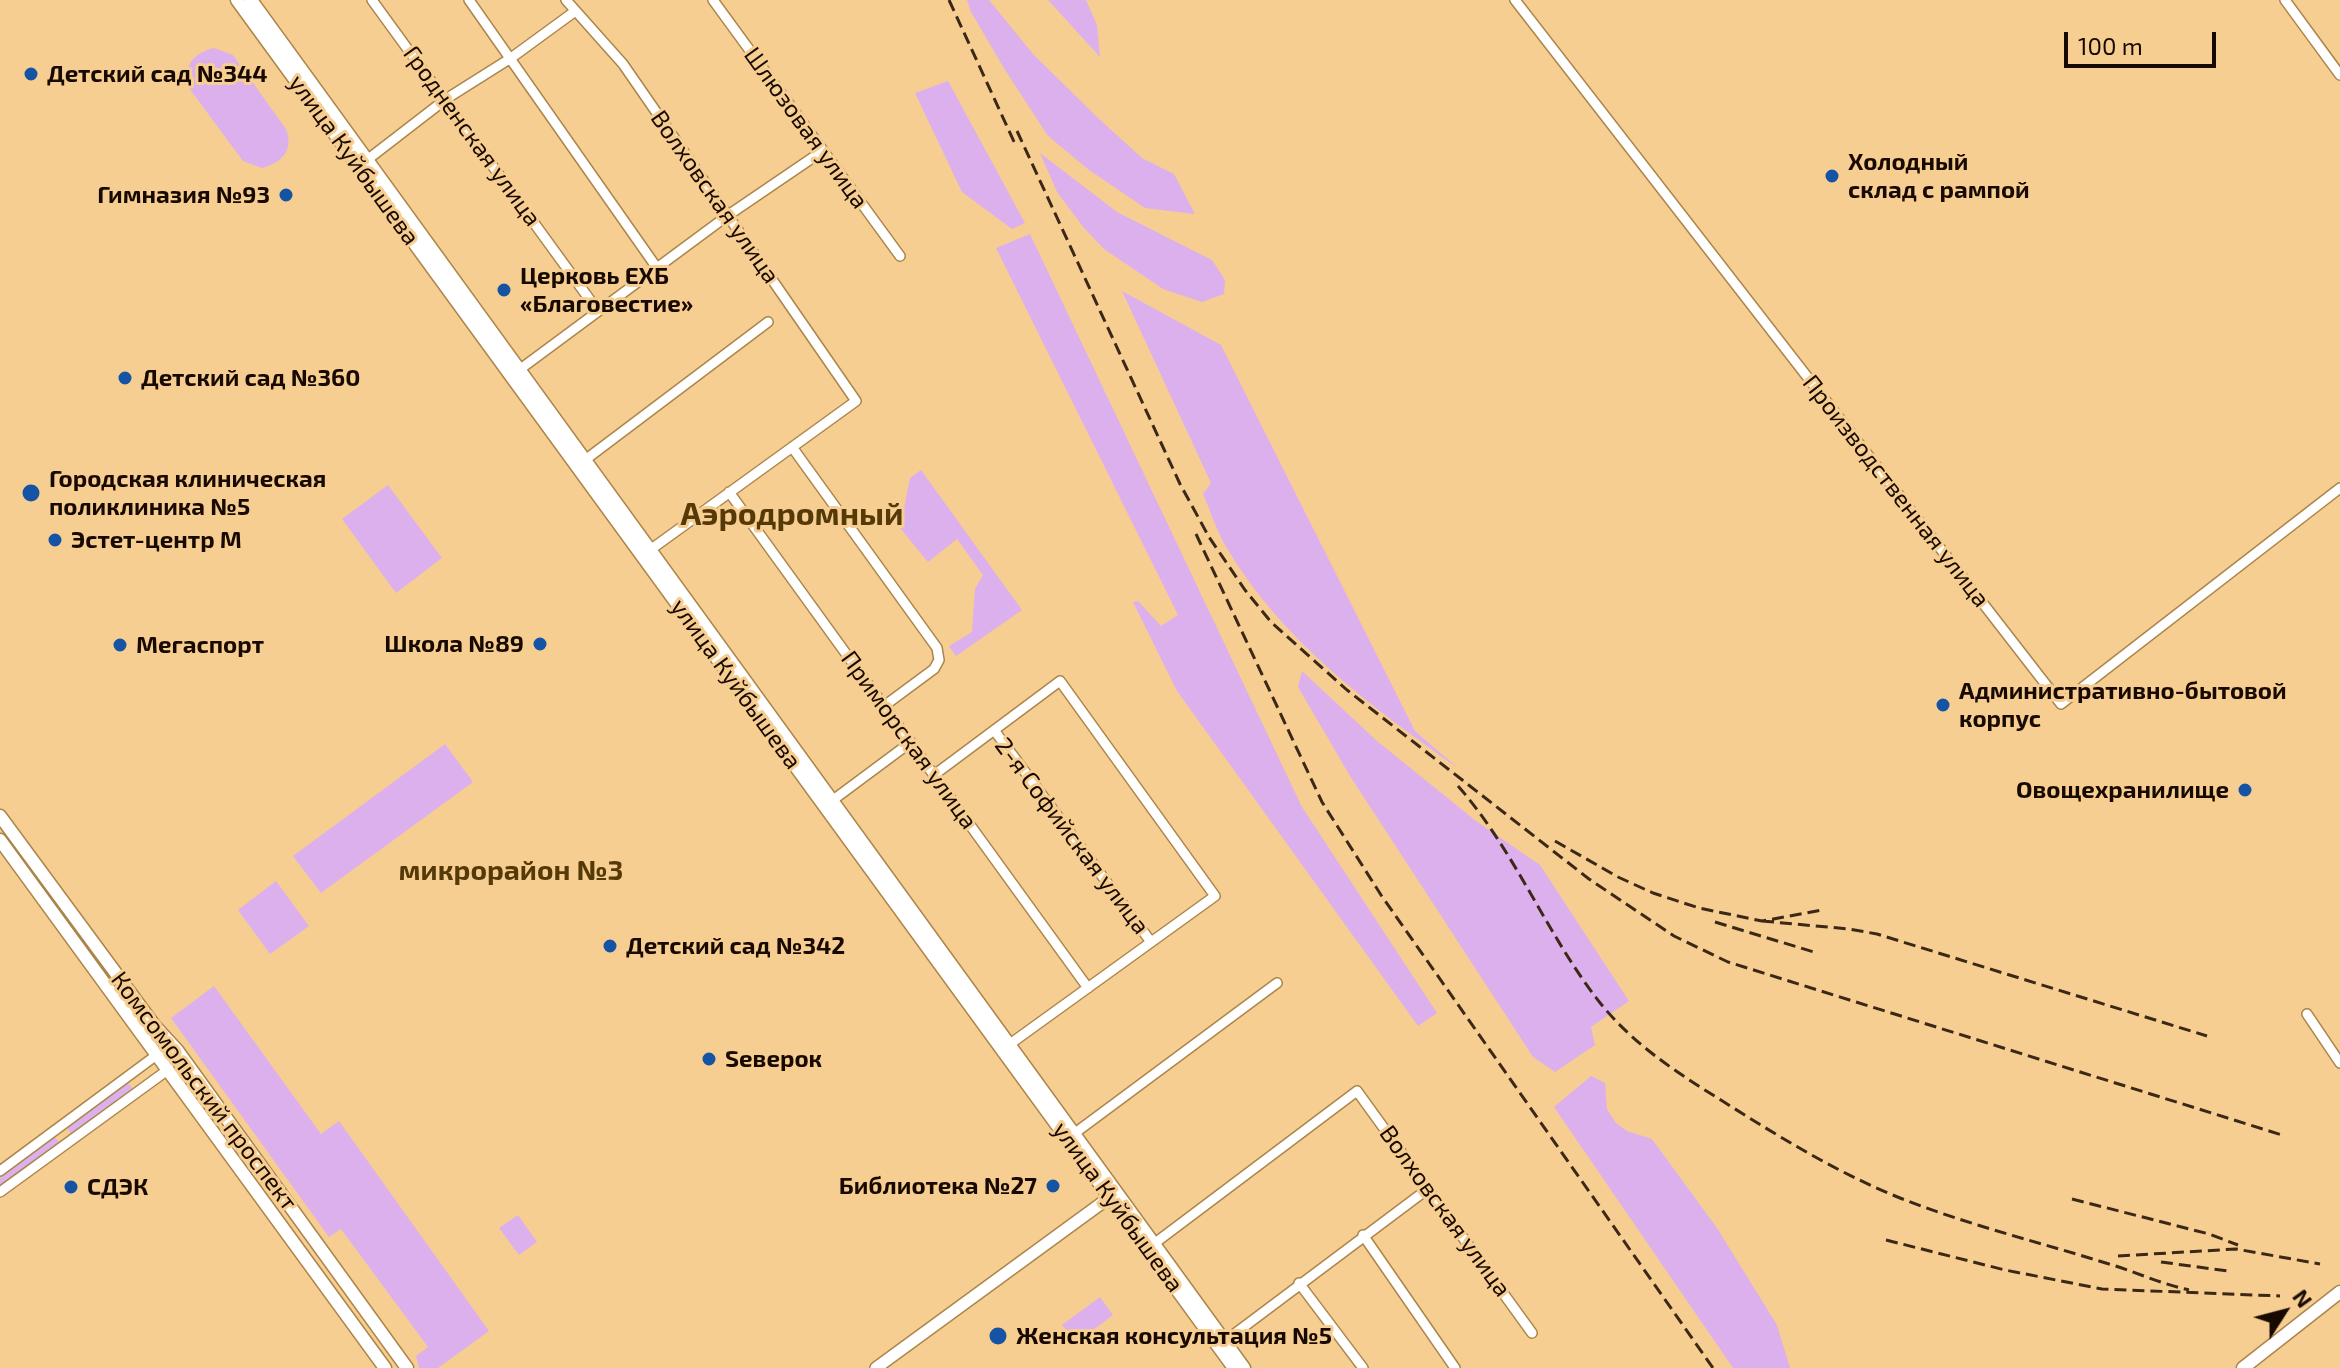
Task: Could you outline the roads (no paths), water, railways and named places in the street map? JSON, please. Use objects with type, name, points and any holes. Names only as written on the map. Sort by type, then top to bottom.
[{"type":"main road","name":"улица Куйбышева","points":[[237,0],[362,163],[1221,1343],[1244,1368]]},
{"type":"main road","name":"улица Куйбышева","points":[[251,0],[362,163]]},
{"type":"main road","name":"Комсомольский проспект","points":[[0,816],[146,1014],[177,1050],[407,1368]]},
{"type":"main road","name":"Комсомольский проспект","points":[[0,840],[385,1368]]},
{"type":"main road","points":[[114,995],[143,1024],[148,1022],[146,1014]]},
{"type":"main road","name":"улица Куйбышева","points":[[1007,1047],[1075,1133],[1114,1194],[1155,1243],[1234,1368]]},
{"type":"main road","points":[[2243,1368],[2340,1292]]},
{"type":"street","name":"Гродненская улица","points":[[372,0],[598,311]]},
{"type":"street","points":[[469,0],[657,268]]},
{"type":"street","name":"Волховская улица","points":[[566,0],[623,64],[856,401],[792,447]]},
{"type":"street","name":"Шлюзовая улица","points":[[713,0],[821,152],[900,256]]},
{"type":"street","name":"Производственная улица","points":[[1515,0],[2061,704],[2340,488]]},
{"type":"street","points":[[2285,0],[2340,75]]},
{"type":"street","points":[[362,163],[446,99],[511,58],[574,12]]},
{"type":"street","points":[[515,372],[727,216],[821,152]]},
{"type":"street","points":[[581,463],[768,322]]},
{"type":"street","points":[[646,552],[792,447],[937,648],[939,660],[934,669],[884,706]]},
{"type":"street","name":"Приморская улица","points":[[729,492],[1088,988]]},
{"type":"street","points":[[934,775],[1060,681],[1215,896],[1007,1047]]},
{"type":"street","name":"2-я Софийская улица","points":[[994,730],[1151,942]]},
{"type":"street","points":[[829,803],[911,742]]},
{"type":"street","points":[[1075,1133],[1277,983]]},
{"type":"street","points":[[2307,1014],[2340,1063]]},
{"type":"street","points":[[0,1171],[158,1054],[177,1050]]},
{"type":"street","points":[[0,1192],[169,1069],[177,1050]]},
{"type":"street","name":"Волховская улица","points":[[1155,1243],[1357,1091],[1532,1333]]},
{"type":"street","points":[[57,1128],[68,1143]]},
{"type":"street","points":[[1221,1343],[1429,1188]]},
{"type":"street","points":[[876,1368],[1114,1194]]},
{"type":"street","points":[[1363,1235],[1455,1368]]},
{"type":"street","points":[[1299,1283],[1363,1368]]},
{"type":"railway","points":[[949,0],[1016,146]]},
{"type":"railway","points":[[1017,131],[1180,484],[1209,537],[1271,622],[1347,690],[1589,879],[1674,936],[1728,962],[2282,1135]]},
{"type":"railway","points":[[1196,534],[1322,802],[1381,895],[1713,1368]]},
{"type":"railway","points":[[1458,786],[1497,838],[1564,951],[1601,1004],[1628,1033],[1674,1070],[1788,1142],[1900,1198],[2189,1290]]},
{"type":"railway","points":[[1555,841],[1618,877],[1653,893],[1699,908],[1762,921],[1822,910]]},
{"type":"railway","points":[[1762,921],[1877,934],[2207,1036]]},
{"type":"railway","points":[[1715,922],[1817,953]]},
{"type":"railway","points":[[2072,1199],[2209,1234],[2238,1245]]},
{"type":"railway","points":[[1886,1240],[2005,1270],[2102,1289],[2280,1296]]},
{"type":"railway","points":[[2118,1256],[2236,1249],[2320,1264]]},
{"type":"railway","points":[[2161,1262],[2228,1271]]},
{"type":"place","name":"Детский сад №344","points":[[31,74]]},
{"type":"place","name":"Холодный склад с рампой","points":[[1832,176]]},
{"type":"place","name":"Гимназия №93","points":[[286,195]]},
{"type":"place","name":"Церковь ЕХБ «Благовестие»","points":[[504,290]]},
{"type":"place","name":"Детский сад №360","points":[[125,378]]},
{"type":"place","name":"Городская клиническая поликлиника №5","points":[[31,493]]},
{"type":"place","name":"Эстет-центр М","points":[[55,540]]},
{"type":"place","name":"Школа №89","points":[[540,644]]},
{"type":"place","name":"Мегаспорт","points":[[120,645]]},
{"type":"place","name":"Административно-бытовой корпус","points":[[1943,705]]},
{"type":"place","name":"Овощехранилище","points":[[2245,790]]},
{"type":"place","name":"Детский сад №342","points":[[610,946]]},
{"type":"place","name":"Sеверок","points":[[709,1059]]},
{"type":"place","name":"Библиотека №27","points":[[1053,1186]]},
{"type":"place","name":"СДЭК","points":[[71,1187]]},
{"type":"place","name":"Женская консультация №5","points":[[998,1336]]},
{"type":"district","name":"Аэродромный","points":[[792,514]]},
{"type":"district","name":"микрорайон №3","points":[[511,871]]}]
